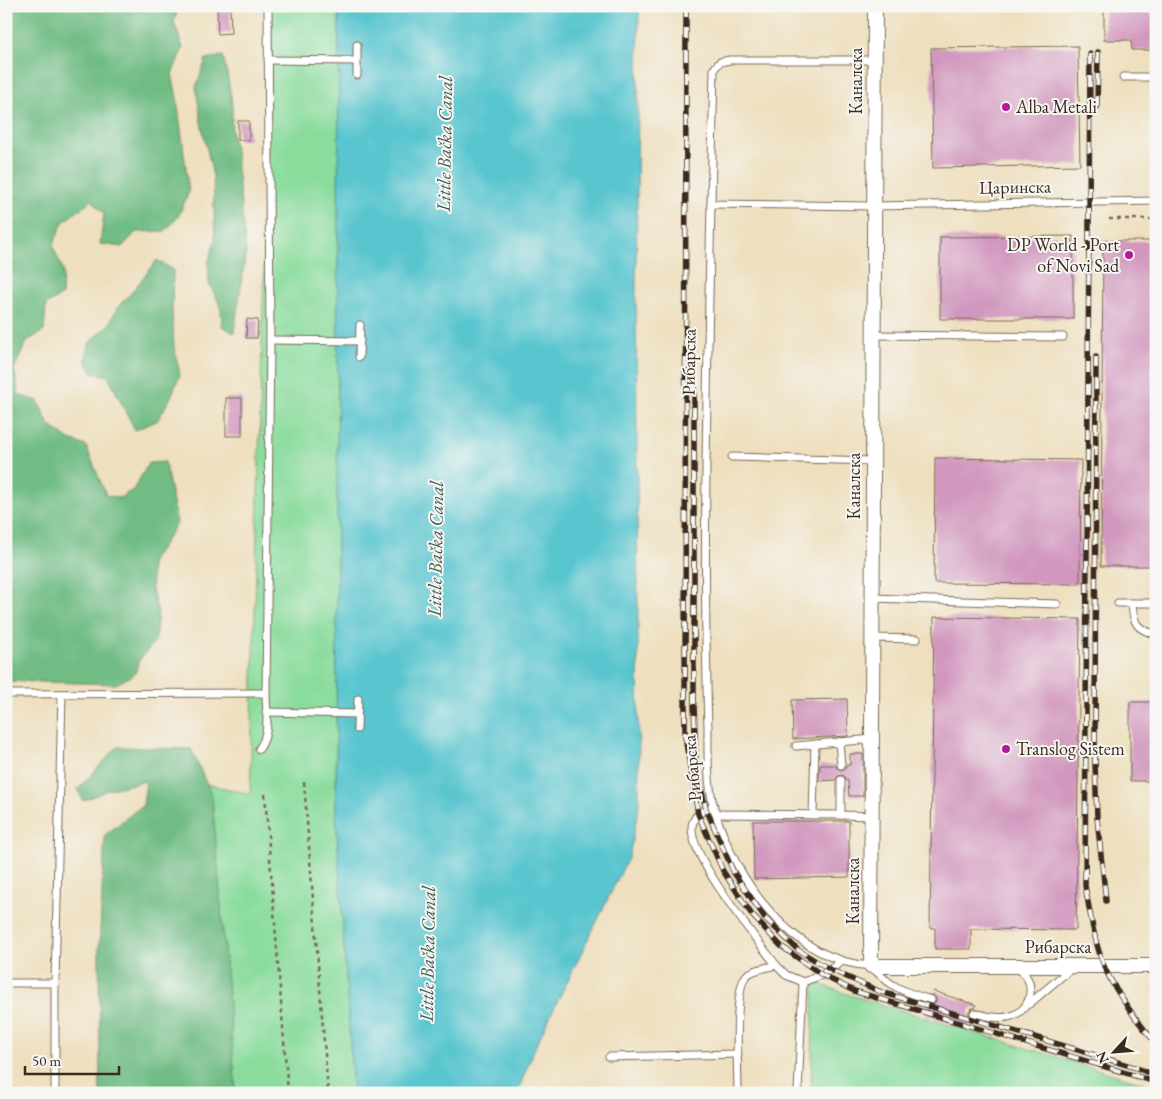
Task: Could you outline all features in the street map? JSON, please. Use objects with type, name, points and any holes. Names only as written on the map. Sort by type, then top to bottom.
[{"type":"street","name":"Каналска","points":[[871,966],[875,6]]},
{"type":"street","name":"Рибарска","points":[[871,966],[1156,966]]},
{"type":"lane","points":[[259,749],[264,742],[267,729],[270,340],[268,6]]},
{"type":"lane","points":[[357,45],[357,75]]},
{"type":"lane","points":[[268,60],[357,61]]},
{"type":"lane","name":"Рибарска","points":[[871,966],[841,962],[804,943],[776,917],[753,891],[729,847],[715,810],[708,760],[704,522],[714,69],[720,62],[730,60],[875,60]]},
{"type":"lane","points":[[1123,78],[1156,77]]},
{"type":"lane","name":"Царинска","points":[[711,204],[874,206],[1156,200]]},
{"type":"lane","points":[[360,325],[360,357]]},
{"type":"lane","points":[[874,335],[1063,337]]},
{"type":"lane","points":[[270,340],[360,341]]},
{"type":"lane","points":[[732,457],[873,461]]},
{"type":"lane","points":[[872,598],[1057,604]]},
{"type":"lane","points":[[1118,603],[1156,603]]},
{"type":"lane","points":[[1132,603],[1132,614],[1135,622],[1140,628],[1156,634]]},
{"type":"lane","points":[[872,638],[917,639]]},
{"type":"lane","points":[[6,694],[266,693]]},
{"type":"lane","points":[[56,1093],[55,983],[62,694]]},
{"type":"lane","points":[[357,728],[358,699]]},
{"type":"lane","points":[[266,712],[357,714]]},
{"type":"lane","points":[[796,746],[872,739]]},
{"type":"lane","points":[[839,742],[841,765]]},
{"type":"lane","points":[[813,815],[815,744]]},
{"type":"lane","points":[[841,780],[842,815]]},
{"type":"lane","points":[[841,962],[822,975],[803,982],[786,975],[776,965],[715,882],[695,841],[692,823],[698,814],[715,810],[872,816]]},
{"type":"lane","points":[[738,1093],[738,1001],[741,984],[746,975],[751,972],[776,965]]},
{"type":"lane","points":[[871,966],[882,978],[903,992],[931,1000]]},
{"type":"lane","points":[[1011,966],[1024,972],[1029,983],[1031,997],[1025,1008]]},
{"type":"lane","points":[[974,1013],[1003,1018],[1016,1015],[1068,971],[1082,966]]},
{"type":"lane","points":[[798,1093],[803,982]]},
{"type":"lane","points":[[6,983],[55,983]]},
{"type":"lane","points":[[609,1057],[738,1054]]},
{"type":"path","points":[[1109,219],[1156,219]]},
{"type":"path","points":[[304,782],[328,1093]]},
{"type":"path","points":[[265,794],[288,1093]]},
{"type":"green space","points":[[6,6],[179,6],[174,22],[183,48],[172,74],[177,98],[189,192],[178,217],[165,231],[136,232],[122,247],[100,244],[104,214],[92,200],[63,222],[53,246],[63,270],[62,295],[46,305],[44,331],[27,341],[14,369],[19,395],[38,401],[49,425],[70,440],[86,446],[106,495],[119,498],[133,490],[149,463],[165,462],[177,523],[151,563],[152,590],[158,613],[155,642],[139,660],[135,674],[116,684],[6,681]]},
{"type":"green space","points":[[271,6],[339,6],[336,813],[353,1093],[236,1093],[212,797],[207,784],[250,794]]},
{"type":"green space","points":[[223,56],[232,104],[232,136],[235,148],[246,252],[234,333],[222,326],[221,310],[209,284],[208,263],[215,240],[213,176],[201,122],[196,87],[206,59]]},
{"type":"green space","points":[[157,260],[173,270],[172,309],[174,346],[180,375],[170,399],[157,421],[135,430],[108,376],[93,373],[85,360],[90,342],[109,325],[117,308]]},
{"type":"green space","points":[[117,747],[191,749],[212,796],[236,1093],[100,1093],[99,949],[105,835],[143,805],[146,781],[107,790],[83,801],[78,789]]},
{"type":"green space","points":[[814,982],[850,995],[1156,1087],[1156,1093],[811,1093]]},
{"type":"water","name":"Little Bačka Canal","points":[[339,6],[639,6],[636,285],[639,806],[629,856],[537,1043],[517,1093],[353,1093],[336,813]]},
{"type":"building","points":[[217,6],[230,6],[231,33],[218,34]]},
{"type":"building","points":[[1104,6],[1156,6],[1156,50],[1132,50],[1131,40],[1104,40]]},
{"type":"building","name":"Alba Metali","points":[[1078,46],[1080,165],[933,168],[931,48]]},
{"type":"building","points":[[238,121],[249,121],[249,140],[238,140]]},
{"type":"building","points":[[1073,236],[1073,319],[940,319],[940,237]]},
{"type":"building","points":[[1103,241],[1156,241],[1156,566],[1101,566]]},
{"type":"building","points":[[247,319],[258,320],[257,338],[246,338]]},
{"type":"building","points":[[226,398],[242,398],[242,436],[226,436]]},
{"type":"building","points":[[935,458],[1081,460],[1080,584],[934,583]]},
{"type":"building","points":[[934,617],[1080,619],[1076,930],[971,929],[971,949],[935,949],[935,928],[930,928]]},
{"type":"building","points":[[847,699],[848,736],[793,739],[792,700]]},
{"type":"building","points":[[1130,702],[1156,702],[1156,781],[1130,781]]},
{"type":"building","points":[[850,754],[863,754],[863,796],[849,796],[848,780],[843,775],[838,776],[836,780],[819,781],[820,765],[836,765],[837,768],[842,770],[846,768],[846,765],[850,765]]},
{"type":"building","points":[[753,821],[849,821],[849,877],[754,879]]},
{"type":"building","points":[[933,991],[976,1005],[975,1008],[969,1011],[969,1015],[972,1018],[969,1028],[926,1015],[929,1005],[933,1005],[936,1002],[936,998],[932,995]]},
{"type":"railway","points":[[686,6],[685,737],[698,814],[723,871],[752,915],[781,946],[822,975],[854,991],[1156,1082]]},
{"type":"railway","points":[[1097,107],[1098,52]]},
{"type":"railway","points":[[1090,54],[1085,886],[1095,937],[1104,966],[1127,1006],[1156,1043]]},
{"type":"railway","points":[[1096,357],[1095,763],[1097,818],[1106,901]]},
{"type":"railway","points":[[694,363],[694,704],[696,767],[706,809],[734,873],[765,918],[798,950],[831,970],[881,992],[1137,1068],[1153,1075]]},
{"type":"place","name":"Alba Metali","points":[[1006,107]]},
{"type":"place","name":"DP World - Port of Novi Sad","points":[[1129,255]]},
{"type":"place","name":"Translog Sistem","points":[[1006,749]]}]
